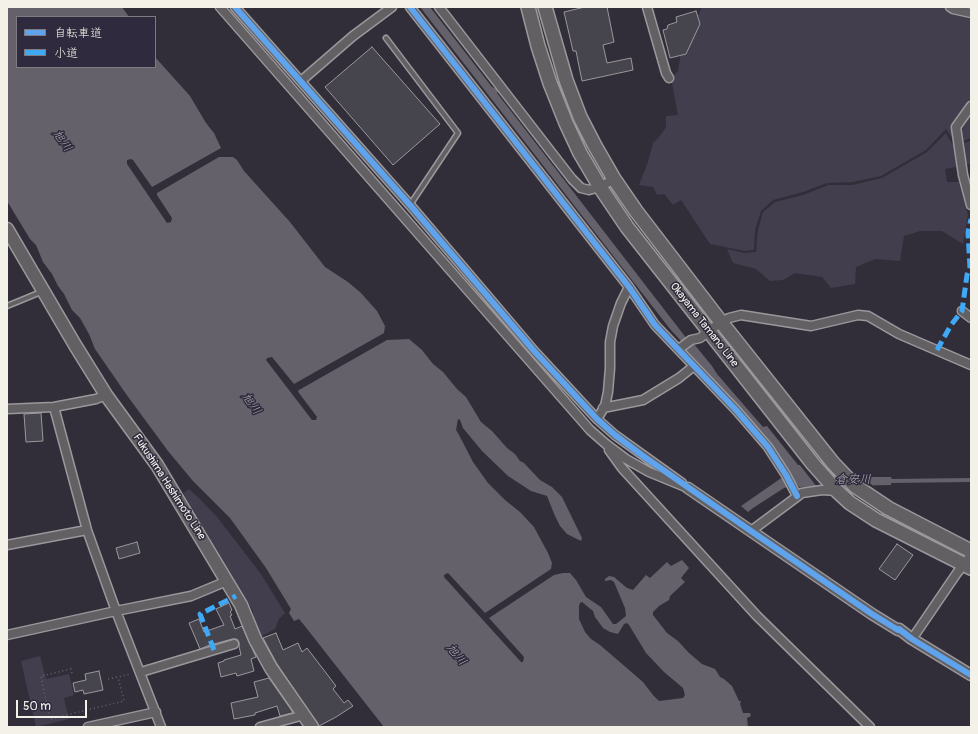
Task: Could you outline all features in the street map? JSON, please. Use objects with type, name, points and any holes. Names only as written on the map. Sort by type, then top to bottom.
[{"type":"main road","name":"Okayama Tamano Line","points":[[528,7],[538,46],[550,83],[580,153],[600,187],[627,227],[813,464],[835,489],[850,503],[876,520],[968,563]]},
{"type":"main road","name":"Okayama Tamano Line","points":[[545,7],[566,80],[580,117],[614,179],[650,231],[721,322],[833,463],[855,486],[888,508],[971,551]]},
{"type":"main road","name":"Fukushima Hashimoto Line","points":[[7,230],[106,395],[157,465],[227,581],[246,616],[254,638],[271,668],[312,727]]},
{"type":"street","points":[[220,7],[590,430],[626,459],[649,472],[688,488]]},
{"type":"street","points":[[235,7],[410,205],[535,352],[597,419],[615,435],[675,477],[688,488],[872,614],[898,630],[899,629],[912,639],[971,675]]},
{"type":"street","points":[[300,81],[353,36],[392,7]]},
{"type":"street","points":[[410,7],[629,287],[655,325],[681,348],[694,366],[768,447],[786,475],[797,496]]},
{"type":"street","points":[[439,7],[572,179],[581,188],[589,190],[600,187],[614,179]]},
{"type":"street","points":[[647,7],[666,73],[670,78]]},
{"type":"street","points":[[950,7],[971,13]]},
{"type":"street","points":[[971,106],[956,127],[963,175],[971,205]]},
{"type":"street","points":[[597,419],[603,408],[608,392],[610,342],[613,326],[621,303],[629,287]]},
{"type":"street","points":[[962,311],[971,318]]},
{"type":"street","points":[[681,348],[691,340],[700,338],[721,322],[741,315],[811,326],[858,315],[868,316],[899,334],[971,364]]},
{"type":"street","points":[[603,408],[643,400],[679,378],[694,366]]},
{"type":"street","points":[[7,409],[49,406],[54,407],[96,399],[106,395]]},
{"type":"street","points":[[54,407],[87,530],[116,611],[141,672],[161,727]]},
{"type":"street","points":[[606,444],[622,468],[757,616],[870,727]]},
{"type":"street","points":[[751,531],[797,496],[806,492],[835,489]]},
{"type":"street","points":[[7,546],[87,530]]},
{"type":"street","points":[[912,639],[968,563]]},
{"type":"street","points":[[7,635],[191,596],[227,581]]},
{"type":"street","points":[[141,672],[234,644]]},
{"type":"street","points":[[88,727],[156,712]]},
{"type":"street","points":[[262,727],[304,715]]},
{"type":"lane","points":[[386,38],[458,133],[410,205]]},
{"type":"lane","points":[[7,306],[43,291]]},
{"type":"path","points":[[72,673],[71,669],[41,676],[50,718],[124,702],[118,677]]},
{"type":"path","points":[[108,679],[141,672]]},
{"type":"shaded area","points":[[702,7],[971,7],[971,138],[955,142],[946,129],[926,150],[881,176],[853,182],[827,183],[803,192],[773,200],[761,211],[755,230],[754,250],[745,251],[710,244],[681,200],[673,205],[664,194],[657,195],[653,187],[639,185],[648,162],[653,143],[666,127],[666,116],[678,115],[671,78],[678,71],[681,51]]},
{"type":"shaded area","points":[[946,133],[952,144],[971,141],[971,164],[945,169],[947,182],[959,182],[968,215],[963,244],[942,231],[920,231],[904,236],[900,261],[875,259],[856,267],[855,284],[831,288],[822,277],[795,273],[783,280],[770,281],[756,269],[733,263],[727,249],[744,253],[756,252],[758,230],[763,212],[775,202],[803,195],[828,185],[852,185],[882,178],[927,152]]},
{"type":"shaded area","points":[[189,489],[217,517],[261,574],[285,613],[279,619],[275,629],[258,638],[254,630],[253,611],[183,493]]},
{"type":"shaded area","points":[[40,656],[46,679],[69,674],[74,695],[64,698],[69,719],[36,727],[21,661]]},
{"type":"water","name":"旭川","points":[[7,7],[122,7],[128,16],[16,16],[16,68],[156,68],[156,58],[190,96],[206,123],[214,133],[221,148],[152,187],[133,160],[127,160],[127,164],[167,223],[171,222],[172,218],[157,193],[219,157],[233,157],[290,222],[325,267],[348,282],[361,293],[377,311],[385,326],[384,333],[294,384],[272,357],[267,358],[266,360],[312,420],[316,420],[317,417],[299,393],[299,390],[387,340],[409,339],[422,350],[433,364],[443,372],[457,389],[466,397],[481,422],[492,431],[540,480],[552,487],[562,497],[582,538],[581,541],[567,534],[560,526],[547,496],[531,491],[508,476],[482,451],[463,428],[460,420],[458,419],[456,430],[473,462],[488,483],[534,527],[552,563],[551,569],[485,613],[448,573],[444,575],[444,577],[521,662],[523,662],[524,657],[489,618],[554,575],[570,573],[586,597],[601,607],[613,624],[616,624],[626,616],[625,608],[614,582],[611,580],[605,581],[605,579],[609,576],[614,577],[627,588],[633,590],[646,575],[650,578],[667,562],[671,566],[682,560],[689,568],[681,578],[685,582],[670,596],[669,600],[653,612],[653,615],[667,633],[678,641],[689,653],[702,664],[715,669],[720,677],[732,686],[739,701],[741,701],[740,704],[743,713],[750,713],[751,716],[747,718],[748,727],[384,727],[299,619],[294,621],[289,613],[291,609],[266,568],[230,518],[193,481],[168,451],[126,394],[95,349],[80,318],[72,310],[52,274],[43,262],[36,245],[30,239],[7,201]],"holes":[[[582,602],[593,611],[595,617],[603,628],[618,634],[624,624],[627,623],[646,653],[664,672],[683,688],[685,695],[683,698],[659,701],[643,682],[591,639],[585,632],[579,619],[580,603]]]},
{"type":"water","name":"倉安川","points":[[420,7],[430,7],[492,87],[498,91],[497,93],[687,339],[694,344],[717,374],[763,427],[767,426],[798,465],[863,477],[891,477],[892,479],[971,478],[971,482],[891,483],[891,485],[799,487],[797,484],[784,488],[748,512],[741,506],[790,472],[772,446],[685,350],[682,342],[670,329]]},
{"type":"pier","points":[[799,464],[861,474],[873,486],[817,487]]},
{"type":"building","points":[[585,7],[607,7],[614,42],[603,45],[607,63],[631,58],[633,70],[582,81],[576,51],[573,51],[564,12]]},
{"type":"building","points":[[696,11],[700,24],[686,54],[670,58],[663,30],[667,29],[668,25],[677,22],[676,17]]},
{"type":"building","points":[[372,47],[440,124],[393,165],[325,87]]},
{"type":"building","points":[[41,413],[43,441],[26,442],[24,414]]},
{"type":"building","points":[[137,542],[140,553],[119,559],[116,548]]},
{"type":"building","points":[[897,544],[913,555],[895,580],[879,569]]},
{"type":"building","points":[[229,603],[232,610],[230,612],[232,615],[230,616],[235,629],[242,626],[256,657],[251,659],[254,671],[237,676],[236,673],[221,677],[218,663],[241,655],[239,642],[237,639],[232,639],[214,643],[200,649],[189,623],[199,619],[204,632],[224,625],[216,609]]},
{"type":"building","points":[[276,633],[283,650],[298,643],[302,652],[307,648],[336,686],[333,689],[344,703],[348,700],[353,706],[319,726],[277,664],[263,638]]},
{"type":"building","points":[[99,671],[103,690],[84,694],[83,690],[75,692],[73,683],[86,680],[85,674]]},
{"type":"building","points":[[269,678],[292,713],[280,716],[277,706],[255,713],[255,715],[234,719],[231,703],[258,697],[254,682]]},
{"type":"marked path","points":[[937,350],[951,325],[962,311],[967,275],[970,268],[968,232],[971,219]]},
{"type":"marked path","points":[[214,650],[200,614],[236,596]]},
{"type":"cycle path","points":[[235,7],[410,205],[535,352],[597,419],[643,456],[872,614],[898,630],[899,629],[912,639],[971,675]]},
{"type":"cycle path","points":[[410,7],[629,287],[655,325],[736,410],[768,447],[786,475],[797,496]]}]
